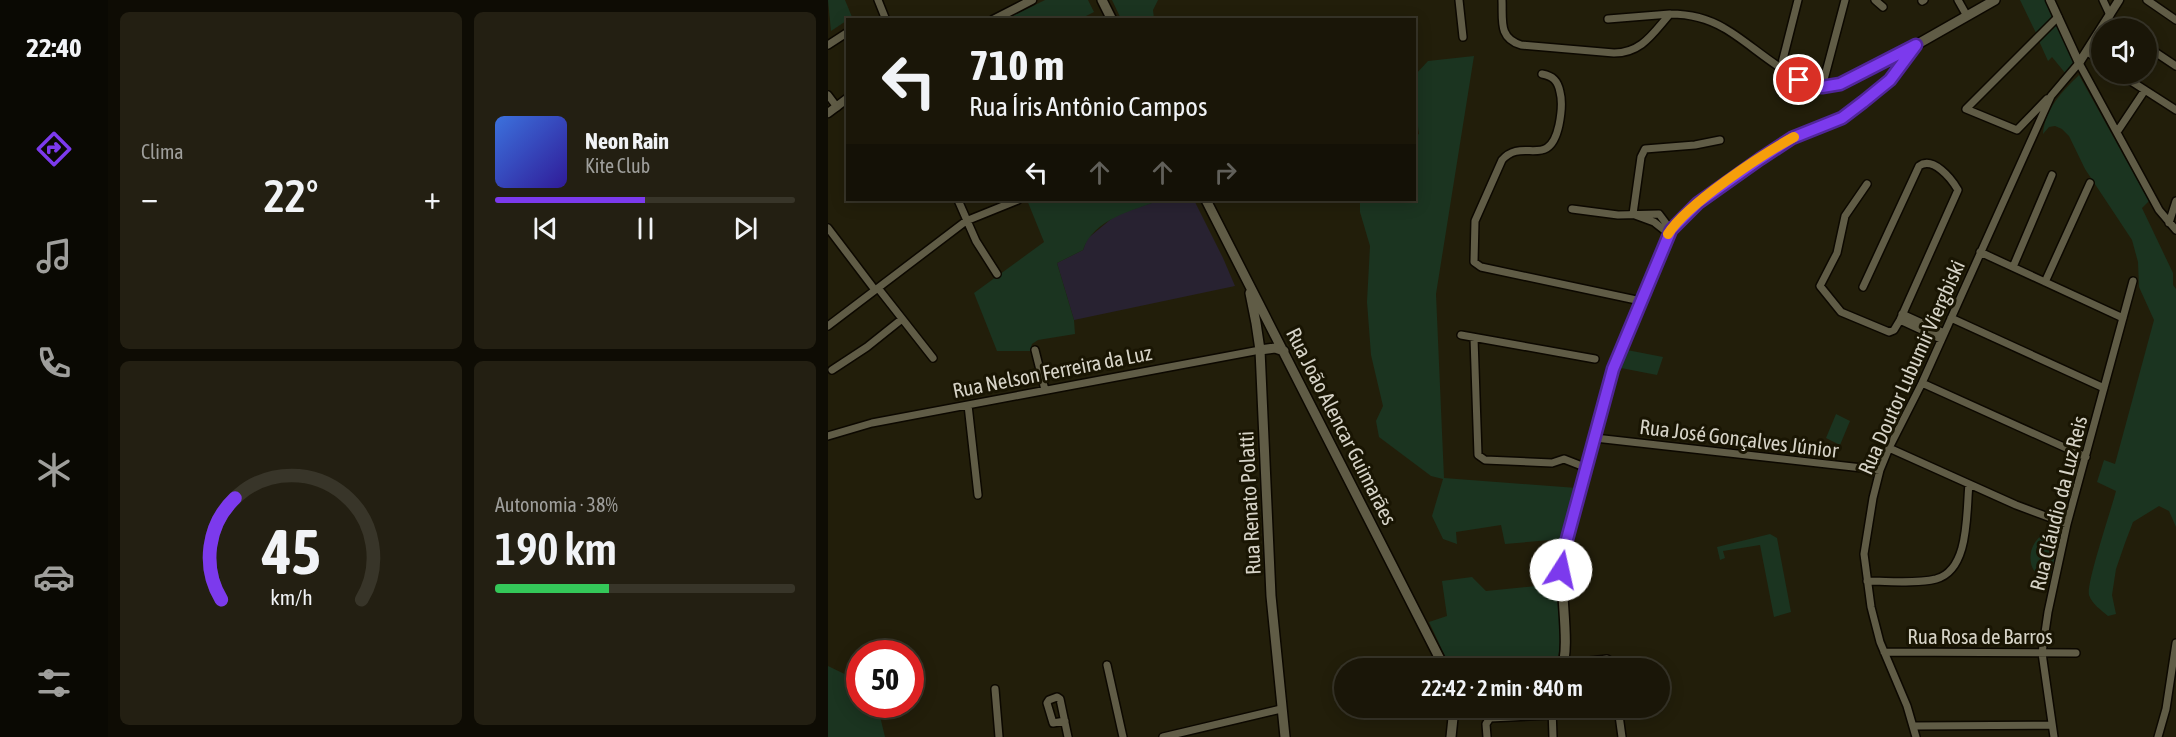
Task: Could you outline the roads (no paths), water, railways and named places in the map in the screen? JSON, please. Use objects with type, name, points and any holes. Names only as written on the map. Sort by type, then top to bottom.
[{"type":"main road","points":[[1102,0],[1111,18]]},
{"type":"main road","points":[[1563,658],[1562,561],[1613,369],[1670,232],[1703,199],[1760,159],[1792,138],[1842,118],[1877,92],[1890,80],[1916,45],[1995,0]]},
{"type":"main road","name":"Rua João Alencar Guimarães","points":[[1207,201],[1439,658]]},
{"type":"main road","name":"Rua Renato Polatti","points":[[1241,268],[1252,303],[1260,350],[1271,596],[1284,737]]},
{"type":"main road","name":"Rua Nelson Ferreira da Luz","points":[[1260,350],[1275,348],[1284,351]]},
{"type":"main road","points":[[1451,737],[1453,718]]},
{"type":"street","points":[[878,0],[885,18]]},
{"type":"street","points":[[997,18],[1032,0]]},
{"type":"street","points":[[1459,0],[1463,37]]},
{"type":"street","points":[[1502,0],[1505,35],[1511,41],[1521,45],[1579,50],[1593,48],[1605,52],[1628,52],[1639,48],[1670,14]]},
{"type":"street","points":[[1781,67],[1798,0]]},
{"type":"street","points":[[1822,87],[1845,0]]},
{"type":"street","points":[[1875,0],[1883,7]]},
{"type":"street","points":[[1958,0],[1967,16]]},
{"type":"street","points":[[2050,0],[2079,63],[2159,210],[2176,230]]},
{"type":"street","points":[[2103,0],[2109,17]]},
{"type":"street","points":[[2079,63],[2119,0]]},
{"type":"street","points":[[2147,0],[2176,20]]},
{"type":"street","points":[[1608,19],[1670,14],[1692,16],[1721,26],[1805,82],[1822,87],[1846,81],[1916,45]]},
{"type":"street","points":[[2051,96],[2017,130],[1966,109],[2058,17]]},
{"type":"street","points":[[828,45],[846,33]]},
{"type":"street","points":[[2087,51],[2091,54]]},
{"type":"street","points":[[2157,53],[2176,66]]},
{"type":"street","name":"Rua Doutor Lubumir Viergbiski","points":[[1916,737],[1914,726],[1874,621],[1867,580],[1865,544],[1873,498],[1880,470],[1889,448],[1922,383],[2051,96],[2079,63]]},
{"type":"street","points":[[1542,74],[1552,76],[1562,98],[1560,121],[1555,139],[1553,144],[1545,150],[1515,152],[1502,160],[1475,221],[1474,262],[1480,267],[1641,301]]},
{"type":"street","points":[[2136,84],[2176,110]]},
{"type":"street","points":[[2117,132],[2145,90]]},
{"type":"street","points":[[828,95],[837,107]]},
{"type":"street","points":[[828,113],[846,100]]},
{"type":"street","points":[[1632,214],[1641,157],[1645,149],[1695,145],[1720,140]]},
{"type":"street","points":[[1863,287],[1917,169],[1925,162],[1933,164],[1957,188],[1957,193],[1901,317],[1894,330],[1889,332],[1844,314],[1820,286],[1837,253],[1845,216],[1867,184]]},
{"type":"street","points":[[2013,267],[2052,175]]},
{"type":"street","points":[[2045,282],[2090,183]]},
{"type":"street","points":[[958,201],[979,247],[997,274]]},
{"type":"street","points":[[828,326],[966,221],[1016,201]]},
{"type":"street","points":[[2169,223],[2176,201]]},
{"type":"street","points":[[1572,209],[1618,215],[1659,214],[1670,232]]},
{"type":"street","points":[[828,228],[933,358]]},
{"type":"street","points":[[1980,252],[2123,318]]},
{"type":"street","name":"Rua Cláudio da Luz Reis","points":[[2054,737],[2043,653],[2052,592],[2067,524],[2133,281]]},
{"type":"street","points":[[1901,317],[1942,336]]},
{"type":"street","points":[[1951,318],[2104,388]]},
{"type":"street","points":[[832,370],[867,347],[902,319]]},
{"type":"street","points":[[1461,335],[1595,359]]},
{"type":"street","points":[[1474,338],[1478,455],[1485,459],[1552,463],[1564,459],[1587,468]]},
{"type":"street","points":[[1035,350],[1045,390]]},
{"type":"street","name":"Rua Nelson Ferreira da Luz","points":[[828,436],[863,425],[1260,350]]},
{"type":"street","points":[[1922,383],[2085,457]]},
{"type":"street","points":[[968,405],[978,495]]},
{"type":"street","name":"Rua José Gonçalves Júnior","points":[[1595,438],[1880,470]]},
{"type":"street","points":[[1889,448],[2026,509],[2067,524]]},
{"type":"street","points":[[1867,580],[1930,580],[1951,571],[1962,552],[1969,484]]},
{"type":"street","points":[[2158,737],[2166,709],[2176,643]]},
{"type":"street","name":"Rua Rosa de Barros","points":[[1884,652],[2076,653]]},
{"type":"street","points":[[1107,665],[1123,737]]},
{"type":"street","points":[[995,689],[999,737]]},
{"type":"street","points":[[1163,737],[1281,709]]},
{"type":"street","points":[[1487,737],[1486,724],[1490,718]]},
{"type":"street","points":[[1552,718],[1553,737]]},
{"type":"street","points":[[1619,718],[1622,737]]},
{"type":"street","points":[[1065,721],[1068,737]]},
{"type":"street","points":[[1914,726],[2052,725]]}]
